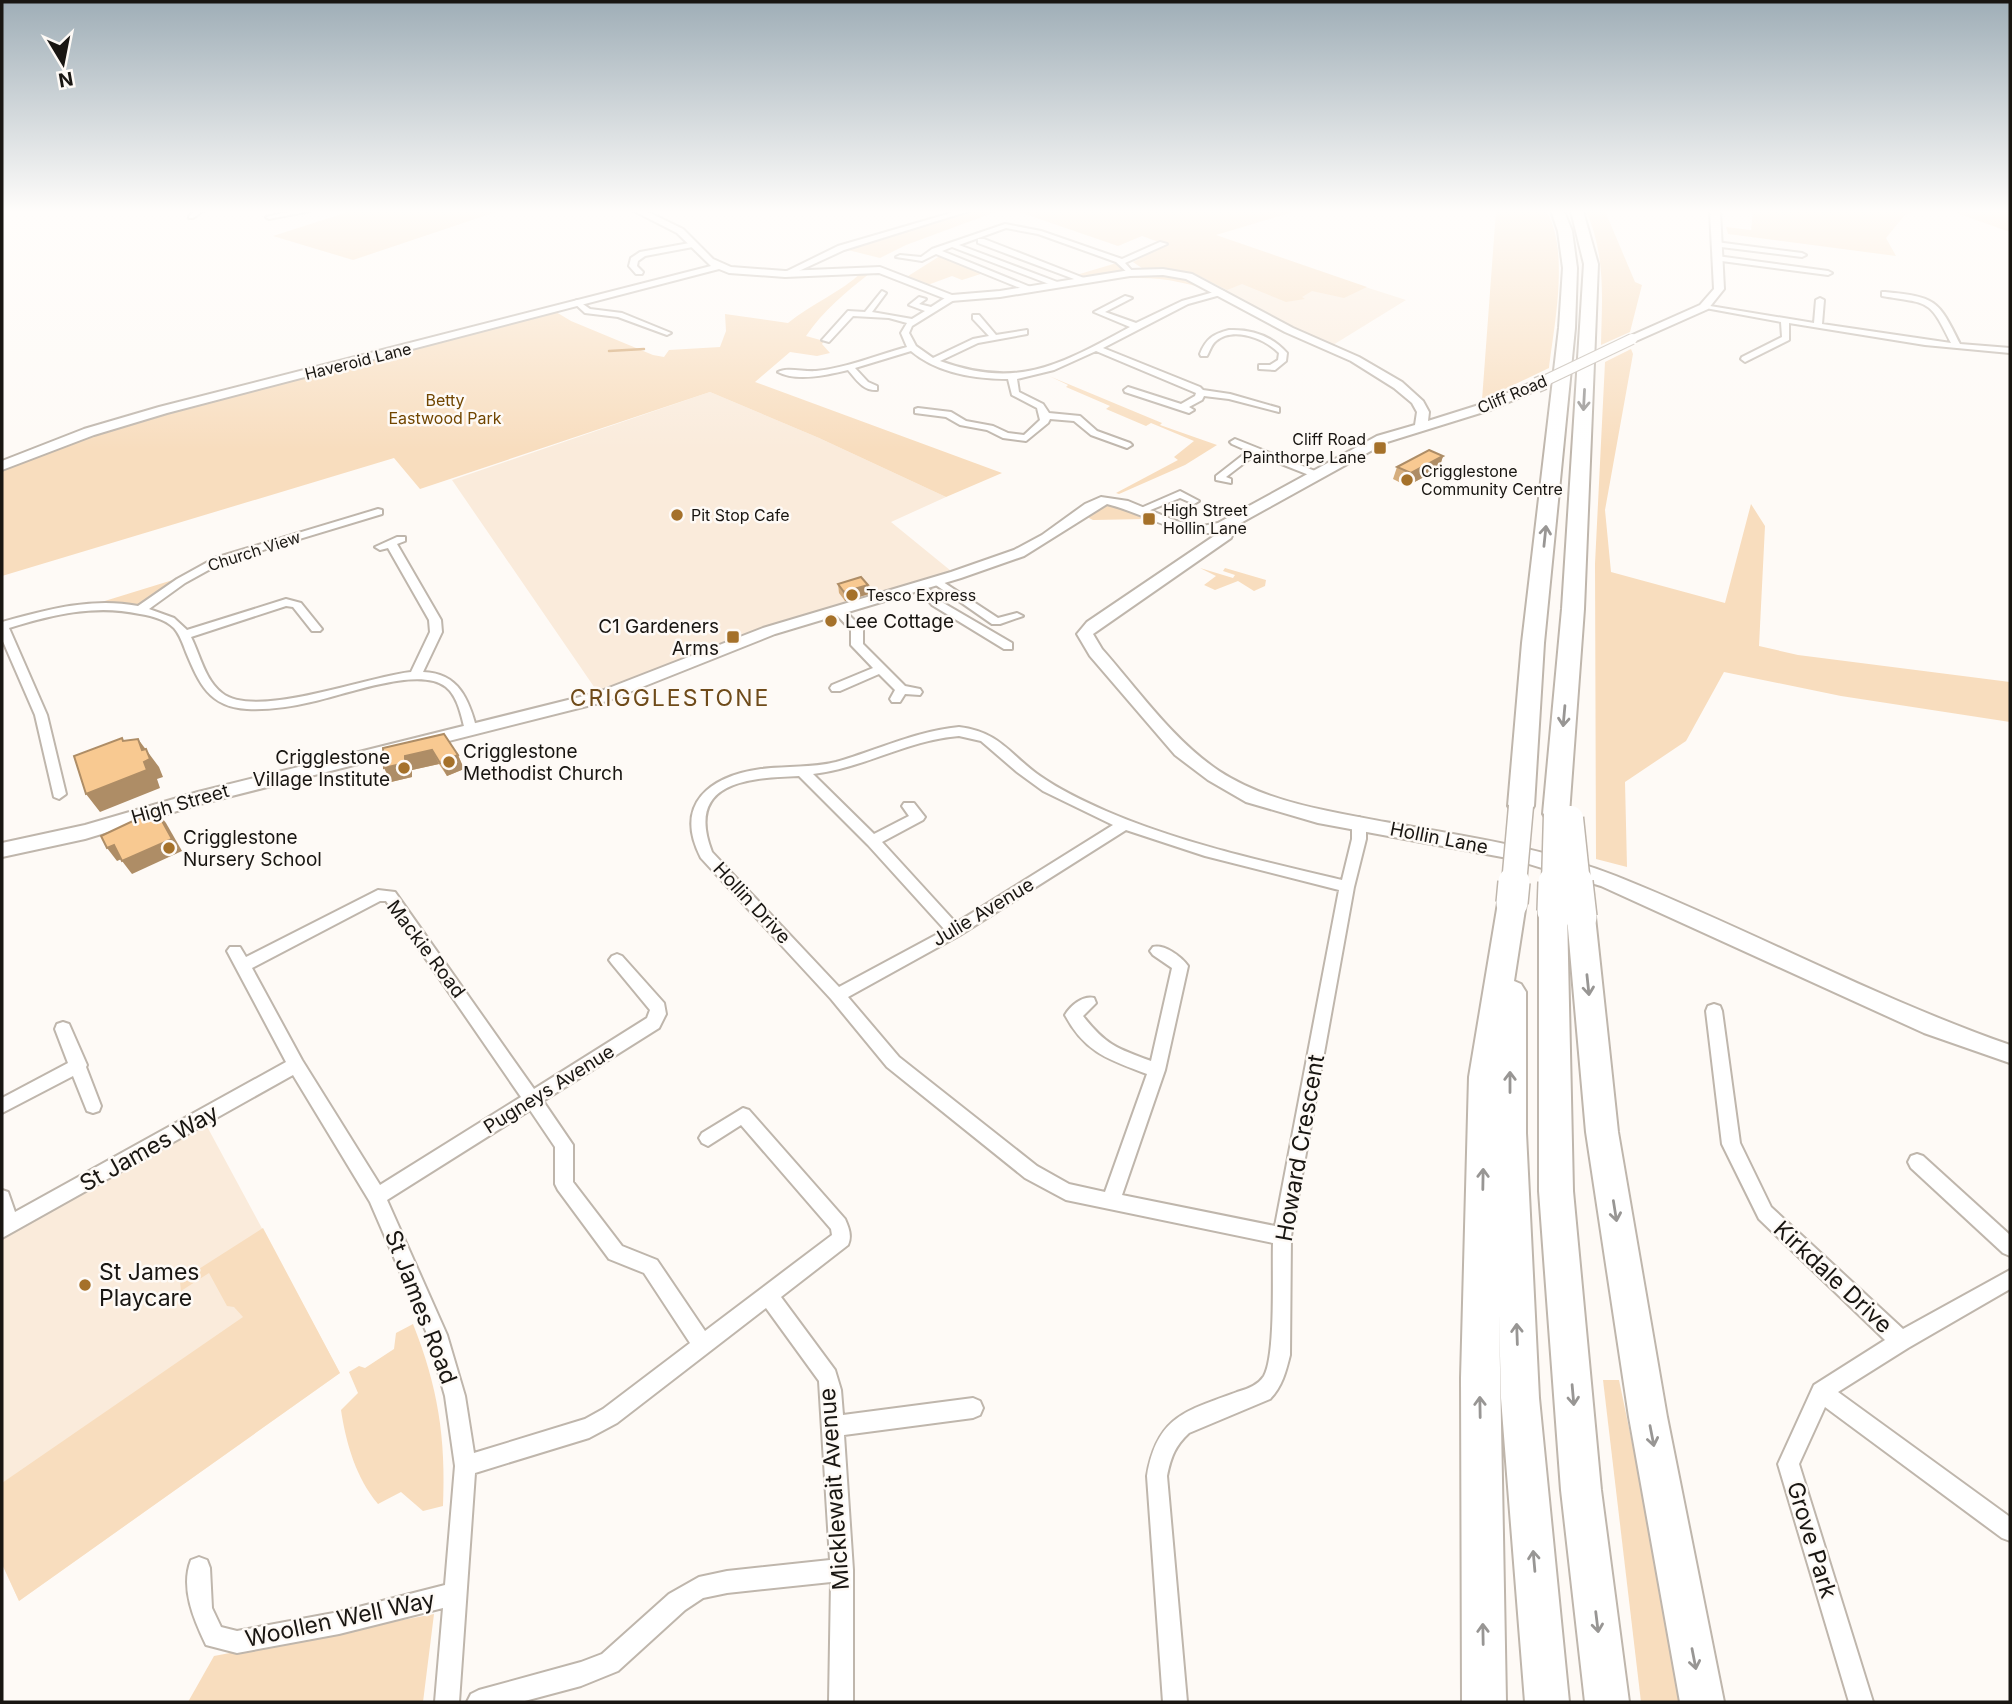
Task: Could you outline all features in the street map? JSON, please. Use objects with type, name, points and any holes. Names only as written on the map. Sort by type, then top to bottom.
[{"type":"highway","points":[[1484,1702],[1480,1378],[1484,1077],[1512,903],[1533,643],[1569,291]]},
{"type":"highway","points":[[1590,291],[1573,609],[1559,778],[1567,914],[1556,1191],[1581,1490],[1607,1702]]},
{"type":"highway","points":[[1512,903],[1510,1133],[1520,1398],[1547,1702]]},
{"type":"highway","points":[[1567,914],[1648,1417],[1702,1702]]},
{"type":"street","name":"Haveroid Lane","points":[[2,466],[89,432],[163,410],[627,291]]},
{"type":"street","points":[[934,291],[951,298],[963,299],[1026,291]]},
{"type":"street","points":[[1218,291],[1241,306],[1289,330],[1343,352],[1408,392],[1423,412],[1421,426]]},
{"type":"street","points":[[1717,291],[1704,307],[1957,346],[2010,351]]},
{"type":"street","points":[[951,298],[914,322],[905,333],[912,348],[933,361],[963,373],[1012,377],[1041,373],[1098,349],[1192,300],[1221,292]]},
{"type":"street","points":[[1885,294],[1923,298],[1936,304],[1957,346]]},
{"type":"street","points":[[868,313],[883,296]]},
{"type":"street","points":[[1128,298],[1098,312],[1138,327]]},
{"type":"street","points":[[922,299],[913,305],[931,310]]},
{"type":"street","points":[[1818,326],[1820,300]]},
{"type":"street","points":[[577,302],[588,311],[619,315],[667,333]]},
{"type":"street","name":"Cliff Road","points":[[1230,524],[1382,439],[1486,407],[1704,307]]},
{"type":"street","points":[[826,340],[851,313],[868,313],[914,322]]},
{"type":"street","points":[[964,315],[980,314],[994,337]]},
{"type":"street","points":[[1745,359],[1786,338],[1785,321]]},
{"type":"street","points":[[654,328],[666,322]]},
{"type":"street","points":[[1268,341],[1289,330]]},
{"type":"street","points":[[834,332],[848,334]]},
{"type":"street","points":[[933,361],[976,341],[1024,332]]},
{"type":"street","points":[[1197,346],[1205,351],[1210,341],[1228,332],[1243,333],[1268,341],[1280,348],[1284,357],[1272,368],[1262,367]]},
{"type":"street","points":[[782,372],[797,377],[813,375],[912,348]]},
{"type":"street","points":[[1098,349],[1190,385],[1201,393],[1233,395],[1252,405],[1278,411]]},
{"type":"street","points":[[849,366],[869,386],[853,388]]},
{"type":"street","points":[[1012,377],[1015,393],[1040,405],[1046,416]]},
{"type":"street","points":[[1128,390],[1194,412]]},
{"type":"street","points":[[1183,407],[1199,398],[1201,393]]},
{"type":"street","points":[[918,411],[942,409],[963,423],[990,428],[1019,439],[1026,438],[1040,427],[1046,416]]},
{"type":"street","points":[[1046,416],[1077,418],[1094,433],[1131,447]]},
{"type":"street","points":[[1235,442],[1317,475]]},
{"type":"street","points":[[1228,481],[1219,478],[1255,450]]},
{"type":"street","points":[[1139,511],[1179,491],[1195,501]]},
{"type":"street","name":"High Street","points":[[2,850],[85,832],[198,798],[601,697],[769,631],[1019,553],[1047,538],[1097,502],[1115,501],[1173,525],[1192,529],[1213,529],[1230,524]]},
{"type":"street","name":"Church View","points":[[140,610],[181,581],[219,560],[381,512]]},
{"type":"street","name":"Hollin Lane","points":[[1230,524],[1226,535],[1093,625],[1085,634],[1181,751],[1214,776],[1253,797],[1283,807],[1513,852],[1608,881],[1932,1027],[2010,1054]]},
{"type":"street","points":[[391,544],[436,626],[436,632],[416,674]]},
{"type":"street","points":[[929,583],[996,622],[1017,616]]},
{"type":"street","points":[[929,583],[936,603],[1008,646]]},
{"type":"street","points":[[185,635],[285,602],[297,605],[317,630]]},
{"type":"street","points":[[41,792],[57,790],[41,715],[2,626],[88,605],[140,610],[174,621],[185,635],[211,689],[225,701],[235,704],[279,704],[416,674],[436,676],[458,691],[471,730]]},
{"type":"street","points":[[838,610],[856,629],[857,645],[899,694],[916,692]]},
{"type":"street","points":[[836,688],[847,679],[880,669]]},
{"type":"street","name":"Hollin Drive","points":[[1282,1236],[1066,1192],[1031,1172],[893,1062],[837,995],[706,853],[698,833],[698,813],[705,800],[734,779],[763,772],[802,772],[834,767],[942,733],[975,733],[987,737],[1014,763],[1048,787],[1126,823],[1251,864],[1347,887]]},
{"type":"street","points":[[802,772],[873,841],[956,931]]},
{"type":"street","points":[[873,841],[919,817],[909,806]]},
{"type":"street","name":"Howard Crescent","points":[[1175,1702],[1157,1476],[1158,1456],[1166,1440],[1176,1429],[1191,1419],[1255,1396],[1266,1389],[1275,1373],[1280,1355],[1282,1236],[1347,887],[1359,839],[1359,822]]},
{"type":"street","name":"Julie Avenue","points":[[837,995],[956,931],[1126,823]]},
{"type":"street","name":"Mackie Road","points":[[239,958],[377,895],[390,896],[533,1099]]},
{"type":"street","points":[[1111,1201],[1157,1070],[1180,966],[1158,951]]},
{"type":"street","name":"St James Road","points":[[239,958],[296,1065],[377,1197],[437,1335],[455,1396],[466,1466],[447,1702]]},
{"type":"street","name":"Pugneys Avenue","points":[[377,1197],[653,1023],[658,1008],[617,960]]},
{"type":"street","points":[[1088,1003],[1073,1015],[1095,1043],[1116,1055],[1157,1070]]},
{"type":"street","name":"Kirkdale Drive","points":[[1714,1011],[1731,1144],[1765,1213],[1901,1341]]},
{"type":"street","points":[[63,1029],[93,1106]]},
{"type":"street","points":[[2,1106],[79,1065]]},
{"type":"street","name":"St James Way","points":[[5,1227],[296,1065]]},
{"type":"street","points":[[533,1099],[564,1145],[564,1184],[616,1253],[650,1266],[703,1345]]},
{"type":"street","points":[[466,1466],[589,1428],[842,1239],[839,1225],[743,1115],[708,1139]]},
{"type":"street","points":[[1917,1162],[2010,1247]]},
{"type":"street","points":[[2,1198],[5,1227]]},
{"type":"street","points":[[2010,1279],[1901,1341],[1821,1392],[2010,1530]]},
{"type":"street","name":"Micklewait Avenue","points":[[768,1295],[828,1377],[834,1426],[842,1570],[841,1702]]},
{"type":"street","name":"Grove Park","points":[[1821,1392],[1788,1464],[1861,1702]]},
{"type":"street","points":[[834,1426],[973,1408]]},
{"type":"street","name":"Woollen Well Way","points":[[199,1568],[201,1609],[214,1637],[237,1642],[339,1623],[454,1594]]},
{"type":"street","points":[[479,1702],[581,1674],[610,1663],[677,1602],[699,1588],[727,1582],[842,1570]]},
{"type":"shaded area","points":[[1225,291],[1376,291],[1406,300],[1333,345],[1281,324]]},
{"type":"shaded area","points":[[710,392],[819,438],[946,497],[891,522],[956,575],[838,610],[601,697],[452,480]]},
{"type":"shaded area","points":[[203,1119],[340,1373],[19,1601],[2,1564],[2,1229]]},
{"type":"green space","name":"Betty Eastwood Park","points":[[837,291],[849,291],[827,310],[806,336],[824,341],[822,344],[830,353],[817,356],[790,352],[755,382],[1002,473],[946,497],[819,438],[710,392],[420,489],[394,458],[2,576],[2,466],[89,432],[551,309],[571,321],[653,355],[664,357],[669,350],[720,347],[726,331],[725,314],[788,323]]},
{"type":"green space","points":[[1258,291],[1360,291],[1344,298],[1312,291],[1302,297],[1305,299],[1286,302]]},
{"type":"green space","points":[[1490,291],[1558,291],[1549,368],[1482,400]]},
{"type":"green space","points":[[1602,291],[1641,291],[1630,332],[1601,345]]},
{"type":"green space","points":[[1631,349],[1633,354],[1605,510],[1611,572],[1725,603],[1751,504],[1765,526],[1759,646],[1798,655],[2010,682],[2010,722],[1841,696],[1724,672],[1686,741],[1625,782],[1627,867],[1596,859],[1595,564],[1605,362]]},
{"type":"green space","points":[[1049,376],[1162,423],[1160,425],[1217,445],[1185,465],[1116,493],[1178,460],[1174,457],[1194,441],[1151,423],[1146,426],[1106,409],[1110,406],[1066,387],[1068,385]]},
{"type":"green space","points":[[1112,505],[1146,519],[1093,520],[1087,517],[1103,506]]},
{"type":"green space","points":[[1200,568],[1233,578],[1235,575],[1223,571],[1225,568],[1266,580],[1265,586],[1254,591],[1238,581],[1215,590],[1204,585],[1216,576]]},
{"type":"green space","points":[[189,575],[141,609],[95,604]]},
{"type":"green space","points":[[263,1228],[340,1373],[19,1601],[2,1564],[2,1483],[243,1317],[234,1307],[227,1306],[209,1273],[181,1291],[180,1281]]},
{"type":"green space","points":[[413,1324],[434,1391],[443,1458],[443,1506],[423,1511],[401,1492],[378,1504],[353,1460],[341,1410],[358,1393],[349,1372],[359,1366],[365,1368],[394,1349],[396,1333]]},
{"type":"green space","points":[[1603,1380],[1619,1380],[1686,1702],[1641,1702]]},
{"type":"green space","points":[[434,1614],[423,1702],[188,1702],[214,1656]]},
{"type":"building","points":[[1429,450],[1443,456],[1411,473],[1397,467]]},
{"type":"building","points":[[861,577],[868,585],[844,592],[838,584]]},
{"type":"building","points":[[444,734],[458,755],[440,763],[432,750],[405,756],[405,763],[384,768],[383,748]]},
{"type":"building","points":[[122,738],[123,741],[138,739],[142,750],[146,749],[150,759],[144,762],[147,770],[86,794],[74,756]]},
{"type":"building","points":[[156,810],[172,839],[122,861],[114,845],[107,848],[101,836]]},
{"type":"waterway","points":[[609,351],[644,349]]},
{"type":"place","name":"Cliff Road Painthorpe Lane","points":[[1380,448]]},
{"type":"place","name":"Crigglestone Community Centre","points":[[1407,480]]},
{"type":"place","name":"Pit Stop Cafe","points":[[677,515]]},
{"type":"place","name":"High Street Hollin Lane","points":[[1149,519]]},
{"type":"place","name":"Tesco Express","points":[[852,595]]},
{"type":"place","name":"Lee Cottage","points":[[831,621]]},
{"type":"place","name":"C1 Gardeners Arms","points":[[733,637]]},
{"type":"place","name":"Crigglestone Methodist Church","points":[[449,762]]},
{"type":"place","name":"Crigglestone Village Institute","points":[[404,768]]},
{"type":"place","name":"Crigglestone Nursery School","points":[[169,848]]},
{"type":"place","name":"St James Playcare","points":[[85,1285]]},
{"type":"district","name":"CRIGGLESTONE","points":[[670,698]]}]
